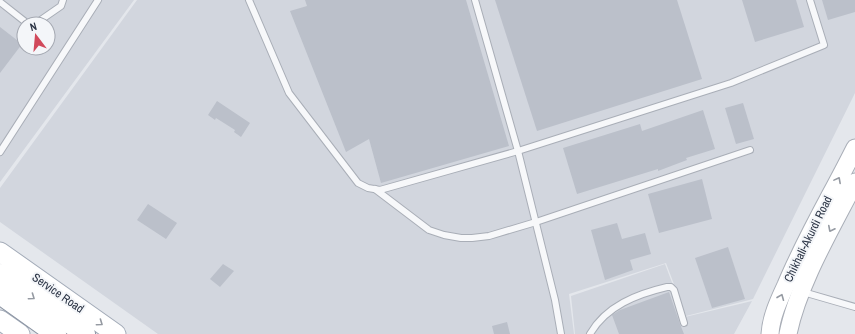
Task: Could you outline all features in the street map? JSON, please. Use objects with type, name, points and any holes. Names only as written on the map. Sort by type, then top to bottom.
[{"type":"highway","points":[[0,274],[85,334]]},
{"type":"highway","points":[[0,294],[56,334]]},
{"type":"main road","name":"Chikhali-Akurdi Road","points":[[770,334],[779,301],[793,268],[855,148]]},
{"type":"main road","name":"Chikhali-Akurdi Road","points":[[788,334],[796,304],[811,268],[855,182]]},
{"type":"main road","name":"Service Road","points":[[0,252],[116,334]]},
{"type":"main road","points":[[0,320],[20,334]]},
{"type":"lane","points":[[46,16],[60,6],[63,0]]},
{"type":"lane","points":[[0,152],[98,0]]},
{"type":"lane","points":[[248,0],[289,93],[358,183],[368,188],[380,190],[518,151],[731,83],[824,45],[810,0]]},
{"type":"lane","points":[[475,0],[518,151],[555,300],[561,334]]},
{"type":"lane","points":[[0,2],[18,16]]},
{"type":"lane","points":[[375,189],[429,230],[444,235],[461,238],[489,236],[536,222],[750,150]]},
{"type":"lane","points":[[590,334],[616,306],[625,301],[667,286],[674,290],[684,323]]},
{"type":"lane","points":[[801,292],[855,306]]},
{"type":"shaded area","points":[[0,0],[134,0],[0,182]]},
{"type":"shaded area","points":[[137,0],[855,0],[855,93],[753,299],[686,316],[666,263],[569,294],[574,334],[158,334],[0,222],[0,188]]},
{"type":"shaded area","points":[[665,264],[685,317],[752,301],[734,334],[575,334],[571,296]]},
{"type":"building","points":[[305,0],[466,0],[509,146],[381,183],[369,139],[346,152],[290,11],[307,6]]},
{"type":"building","points":[[495,0],[677,0],[702,79],[537,131]]},
{"type":"building","points":[[742,0],[796,0],[804,27],[755,42]]},
{"type":"building","points":[[822,0],[855,0],[855,12],[828,20]]},
{"type":"building","points":[[0,27],[16,39],[16,52],[0,73]]},
{"type":"building","points":[[217,101],[250,123],[241,137],[234,132],[235,130],[216,118],[215,120],[208,115]]},
{"type":"building","points":[[743,103],[754,139],[736,144],[725,108]]},
{"type":"building","points":[[703,110],[715,149],[686,158],[687,160],[658,171],[658,169],[577,194],[563,148],[640,124],[642,131]]},
{"type":"building","points":[[702,179],[712,219],[659,233],[648,194]]},
{"type":"building","points":[[148,204],[177,223],[166,239],[137,220]]},
{"type":"building","points":[[617,223],[622,239],[645,233],[651,254],[630,260],[633,270],[605,280],[591,230]]},
{"type":"building","points":[[728,247],[745,299],[712,308],[695,258]]},
{"type":"building","points":[[223,264],[234,271],[220,287],[210,279]]},
{"type":"building","points":[[669,292],[684,334],[619,334],[612,315],[620,310]]},
{"type":"building","points":[[507,322],[510,334],[494,334],[492,326]]}]
